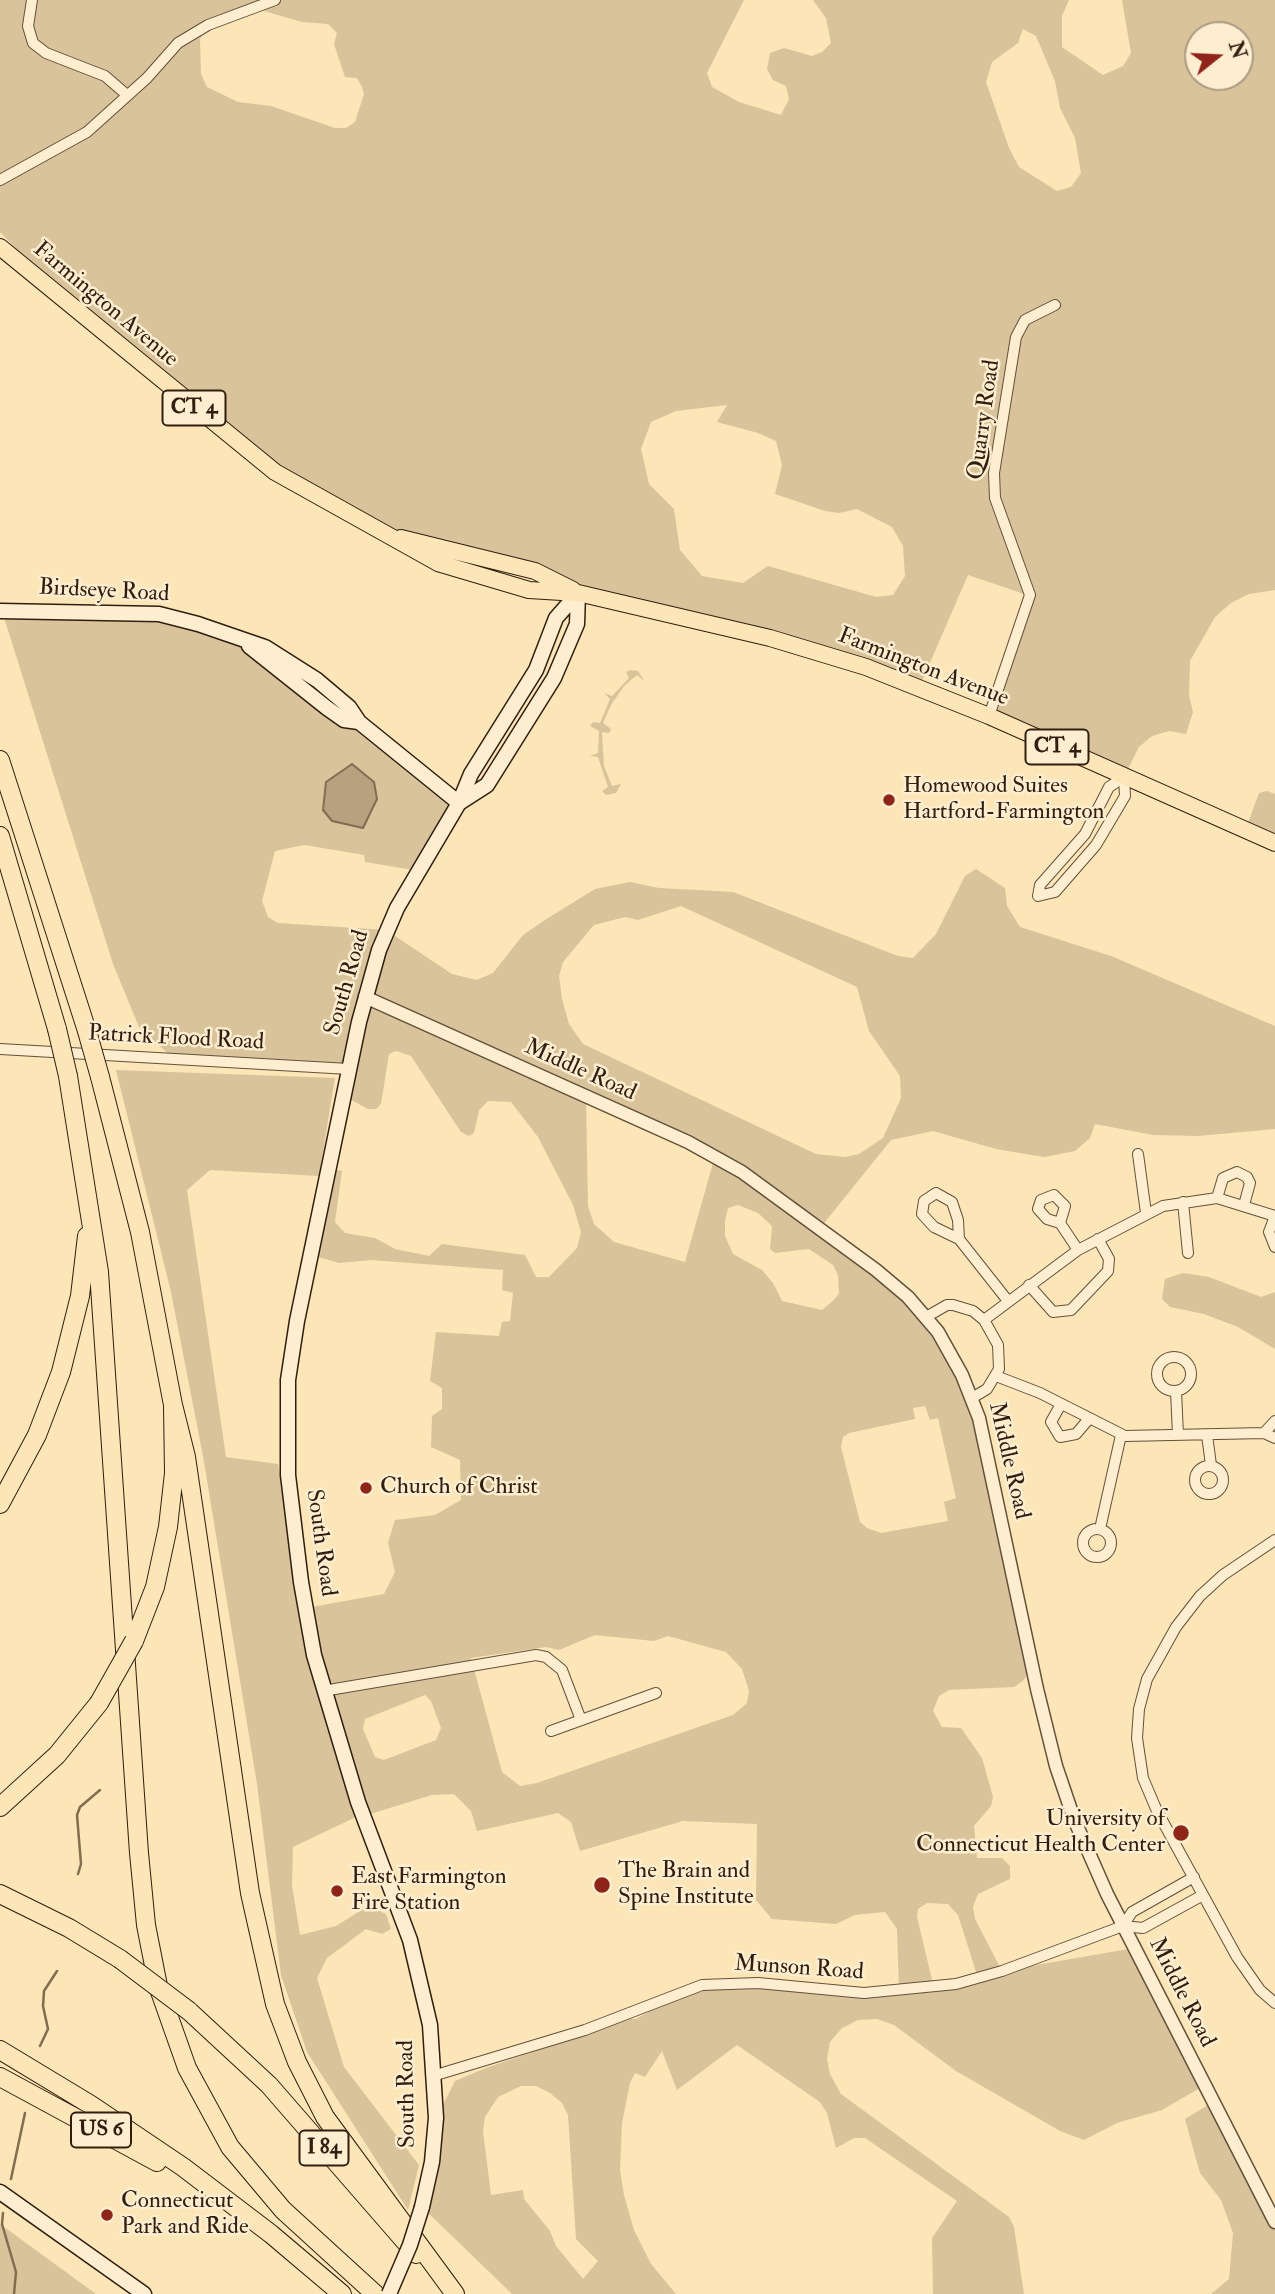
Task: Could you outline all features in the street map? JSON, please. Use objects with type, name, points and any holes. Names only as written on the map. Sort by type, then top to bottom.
[{"type":"highway","points":[[0,760],[87,1031],[147,1262],[173,1405],[186,1457],[253,1912],[277,2011],[300,2070],[332,2128],[427,2251],[453,2294]]},
{"type":"highway","points":[[0,836],[57,1029],[68,1076],[86,1184],[102,1304],[142,1891],[158,1986],[187,2068],[230,2147],[283,2210],[375,2294]]},
{"type":"highway","points":[[0,1504],[37,1435],[66,1353],[85,1262],[86,1184]]},
{"type":"highway","points":[[0,1807],[57,1755],[99,1703],[134,1641],[155,1587],[168,1527],[174,1473],[173,1405]]},
{"type":"highway","points":[[0,1883],[69,1928]]},
{"type":"highway","name":"I 84","points":[[0,1894],[69,1928],[120,1959],[189,2011],[269,2085],[453,2294]]},
{"type":"highway","points":[[0,2050],[102,2112],[202,2181],[342,2294]]},
{"type":"highway","name":"US 6","points":[[0,2077],[168,2168],[202,2181]]},
{"type":"main road","name":"Farmington Avenue","points":[[0,247],[275,472],[334,508],[430,559],[529,590],[578,593],[769,638],[845,660],[989,716],[1275,843]]},
{"type":"main road","name":"South Road","points":[[389,2294],[410,2245],[422,2207],[434,2142],[436,2075],[430,2025],[416,1959],[358,1802],[323,1691],[296,1545],[288,1465],[286,1406],[297,1321],[349,1069],[365,997],[386,930],[459,803],[471,774],[536,670],[556,618],[578,593]]},
{"type":"main road","name":"South Road","points":[[459,803],[487,785],[554,678],[577,624],[578,593]]},
{"type":"main road","name":"Birdseye Road","points":[[0,611],[159,614],[265,647],[286,659],[349,707],[359,722],[459,803]]},
{"type":"main road","points":[[0,2192],[144,2294]]},
{"type":"street","points":[[32,0],[28,26],[33,43],[46,53],[105,76],[127,95]]},
{"type":"street","points":[[0,180],[71,143],[147,78],[178,43],[208,25],[275,0]]},
{"type":"street","name":"Quarry Road","points":[[989,716],[1030,595],[995,498],[994,473],[1016,337],[1025,320],[1055,305]]},
{"type":"street","points":[[1124,777],[1125,796],[1096,845],[1055,892],[1038,896],[1040,885],[1085,834],[1109,787],[1124,777]]},
{"type":"street","name":"Middle Road","points":[[365,997],[724,1161],[796,1208],[858,1255],[900,1290],[926,1317],[951,1352],[972,1398],[984,1437],[1014,1588],[1056,1766],[1084,1844],[1123,1926],[1275,2222]]},
{"type":"street","name":"Patrick Flood Road","points":[[0,1049],[349,1069]]},
{"type":"street","points":[[1138,1154],[1146,1213]]},
{"type":"street","points":[[1217,1198],[1223,1178],[1237,1172],[1247,1177],[1250,1183],[1244,1205]]},
{"type":"street","points":[[959,1239],[951,1237],[925,1218],[921,1206],[928,1197],[944,1195],[952,1202],[958,1220],[959,1239],[1008,1301]]},
{"type":"street","points":[[984,1320],[1078,1250],[1146,1213],[1183,1202],[1217,1198],[1275,1216],[1269,1232],[1275,1247]]},
{"type":"street","points":[[1183,1202],[1188,1252]]},
{"type":"street","points":[[1060,1223],[1078,1250]]},
{"type":"street","points":[[1029,1285],[1053,1312],[1071,1310],[1108,1271],[1108,1259],[1098,1239]]},
{"type":"street","points":[[926,1317],[947,1305],[953,1305],[973,1311],[984,1320],[998,1345],[1000,1359],[996,1377],[987,1389],[972,1398]]},
{"type":"street","points":[[996,1377],[1041,1392],[1088,1420],[1121,1435],[1264,1433],[1275,1437]]},
{"type":"street","points":[[1176,1391],[1178,1435]]},
{"type":"street","points":[[1061,1404],[1051,1422],[1060,1437],[1076,1434],[1088,1420]]},
{"type":"street","points":[[1264,1433],[1275,1421]]},
{"type":"street","points":[[1100,1529],[1121,1435]]},
{"type":"street","points":[[1207,1435],[1211,1465]]},
{"type":"street","points":[[1275,1540],[1240,1561],[1195,1601],[1162,1648],[1143,1693],[1137,1738],[1143,1778],[1157,1811],[1242,1965],[1275,2003]]},
{"type":"street","points":[[323,1691],[536,1655],[546,1657],[562,1670],[581,1720]]},
{"type":"street","points":[[551,1731],[656,1693]]},
{"type":"street","name":"Munson Road","points":[[1123,1926],[1132,1912],[1194,1877]]},
{"type":"street","name":"Munson Road","points":[[436,2075],[585,2030],[702,1985],[748,1983],[864,1993],[934,1988],[1002,1971],[1123,1926],[1143,1928],[1203,1895]]},
{"type":"shaded area","points":[[0,0],[744,0],[707,73],[712,87],[739,102],[781,115],[789,99],[786,86],[773,80],[767,69],[770,53],[784,48],[812,56],[822,52],[831,43],[826,18],[813,0],[1069,0],[1062,16],[1062,47],[1103,75],[1123,66],[1131,53],[1122,0],[1275,0],[1275,590],[1249,594],[1231,603],[1215,617],[1190,661],[1189,695],[1193,712],[1186,734],[1169,731],[1152,736],[1139,747],[1124,777],[989,716],[1030,596],[968,575],[919,688],[866,667],[578,593],[425,542],[334,508],[75,310],[0,232]],"holes":[[[249,11],[264,11],[302,22],[328,24],[337,33],[334,44],[345,77],[357,78],[364,94],[355,122],[346,128],[335,128],[271,106],[238,102],[207,87],[201,74],[200,39],[208,25]],[[1023,29],[1036,36],[1055,81],[1060,108],[1075,138],[1081,173],[1071,187],[1057,191],[1019,167],[1009,148],[986,82],[992,62],[1018,43]],[[727,405],[717,422],[776,441],[782,465],[775,494],[825,511],[839,513],[857,509],[892,527],[903,546],[905,576],[893,595],[876,597],[768,566],[743,583],[702,576],[680,550],[674,509],[649,484],[641,449],[651,422],[676,411]]]},
{"type":"shaded area","points":[[2,611],[119,611],[243,641],[459,803],[419,871],[365,862],[364,855],[304,845],[275,851],[262,901],[268,917],[278,923],[386,930],[452,974],[477,980],[493,973],[523,935],[545,920],[595,889],[630,882],[659,888],[733,892],[898,956],[913,958],[936,934],[965,876],[976,869],[1005,888],[1007,906],[1020,927],[1111,956],[1275,1026],[1275,1129],[1198,1136],[1153,1135],[1095,1124],[1090,1138],[1075,1151],[1044,1157],[996,1149],[933,1131],[891,1140],[821,1227],[908,1297],[962,1375],[1032,1668],[1023,1681],[1014,1687],[949,1690],[939,1696],[933,1711],[942,1727],[961,1728],[982,1758],[993,1797],[991,1806],[974,1826],[977,1858],[1002,1858],[1010,1866],[1010,1879],[978,1894],[973,1907],[975,1919],[1002,1971],[1134,1948],[1205,2085],[1162,2110],[1117,2123],[1084,2140],[1060,2131],[956,2071],[894,2025],[877,2019],[858,2020],[842,2028],[830,2042],[827,2059],[830,2074],[841,2094],[1009,2217],[1014,2227],[1024,2294],[933,2294],[932,2238],[957,2201],[865,2138],[854,2138],[836,2148],[827,2113],[820,2102],[737,2045],[677,2090],[662,2051],[645,2077],[635,2073],[630,2083],[622,2123],[620,2170],[624,2195],[634,2230],[651,2264],[676,2294],[512,2294],[422,2207],[434,2123],[455,2081],[486,2068],[636,2019],[663,2004],[703,1991],[707,1985],[899,1991],[897,1929],[885,1912],[855,1915],[836,1924],[772,1919],[756,1900],[757,1824],[683,1821],[580,1851],[571,1822],[558,1813],[477,1831],[471,1811],[454,1794],[432,1795],[370,1814],[358,1802],[306,1608],[384,1594],[395,1572],[388,1543],[395,1520],[435,1515],[461,1500],[460,1460],[431,1447],[432,1416],[442,1409],[442,1388],[430,1381],[436,1332],[499,1336],[502,1322],[510,1321],[513,1293],[502,1290],[503,1270],[371,1260],[339,1263],[311,1255],[329,1169],[342,1171],[335,1222],[345,1233],[375,1238],[395,1249],[429,1256],[442,1244],[525,1255],[536,1277],[549,1277],[577,1248],[581,1232],[573,1205],[538,1137],[511,1102],[488,1101],[479,1110],[474,1133],[469,1136],[461,1132],[411,1056],[396,1051],[389,1054],[381,1104],[376,1109],[368,1109],[344,1096],[349,1069],[172,1057],[139,1027],[113,964]],"holes":[[[681,906],[857,987],[869,1031],[900,1076],[901,1098],[883,1138],[859,1154],[845,1157],[816,1154],[583,1044],[569,1024],[562,999],[559,976],[563,962],[594,925],[625,917],[638,920]],[[586,1099],[715,1156],[685,1262],[614,1242],[594,1224],[588,1206]],[[738,1205],[758,1213],[772,1226],[770,1249],[775,1253],[809,1249],[833,1265],[838,1275],[839,1293],[822,1310],[782,1301],[773,1283],[762,1270],[733,1254],[725,1236],[728,1208]],[[925,1406],[930,1420],[938,1418],[956,1498],[944,1502],[948,1521],[881,1533],[867,1528],[860,1522],[841,1447],[843,1437],[849,1433],[915,1419],[913,1408]],[[595,1635],[654,1641],[668,1636],[726,1652],[742,1669],[749,1691],[747,1703],[733,1715],[537,1783],[520,1786],[502,1772],[471,1658],[546,1647],[559,1650]],[[425,1695],[431,1701],[441,1728],[436,1740],[384,1760],[375,1757],[363,1729],[365,1719]],[[927,1903],[948,1904],[958,1915],[978,1978],[934,1988],[917,1917],[918,1909]],[[521,2086],[536,2086],[562,2103],[568,2115],[576,2239],[598,2261],[583,2279],[556,2246],[550,2231],[524,2199],[523,2190],[491,2195],[483,2131],[485,2117],[498,2097]]]},
{"type":"shaded area","points":[[638,671],[644,681],[637,675],[624,686],[603,723],[611,729],[609,733],[602,732],[604,766],[612,786],[621,784],[616,793],[606,795],[602,791],[608,787],[598,757],[590,756],[598,753],[599,731],[590,726],[593,722],[600,723],[610,699],[604,693],[612,696],[629,678],[626,672]]},
{"type":"shaded area","points":[[352,764],[374,782],[377,799],[363,828],[332,821],[323,810],[326,782]]},
{"type":"shaded area","points":[[1267,791],[1275,794],[1275,843],[1245,831],[1259,793]]},
{"type":"shaded area","points":[[116,1070],[335,1078],[319,1176],[210,1170],[187,1190],[226,1457],[278,1464],[298,1601],[319,1699],[356,1817],[293,1847],[292,1885],[300,1935],[336,1926],[368,1906],[386,1914],[391,1929],[382,1934],[366,1929],[327,1958],[317,1978],[344,2067],[419,2165],[408,2210],[307,2052],[281,1975],[257,1784],[203,1456],[171,1292]]},
{"type":"shaded area","points":[[1183,1273],[1209,1277],[1261,1297],[1275,1292],[1275,1349],[1238,1327],[1204,1314],[1170,1307],[1162,1299],[1165,1279]]},
{"type":"shaded area","points":[[1213,2102],[1275,2222],[1275,2294],[1211,2294],[1229,2279],[1233,2233],[1221,2200],[1200,2173],[1185,2119]]},
{"type":"shaded area","points":[[0,2224],[96,2294],[0,2294]]},
{"type":"waterway","points":[[78,1874],[81,1864],[77,1815],[80,1807],[100,1790]]},
{"type":"waterway","points":[[40,2046],[48,2029],[43,2006],[44,1991],[57,1971]]},
{"type":"waterway","points":[[11,2179],[25,2113]]},
{"type":"waterway","points":[[3,2213],[2,2224],[16,2272],[14,2294]]},
{"type":"place","name":"Homewood Suites Hartford-Farmington","points":[[889,800]]},
{"type":"place","name":"Church of Christ","points":[[366,1488]]},
{"type":"place","name":"University of Connecticut Health Center","points":[[1181,1833]]},
{"type":"place","name":"The Brain and Spine Institute","points":[[602,1885]]},
{"type":"place","name":"East Farmington Fire Station","points":[[337,1891]]},
{"type":"place","name":"Connecticut Park and Ride","points":[[107,2215]]}]
